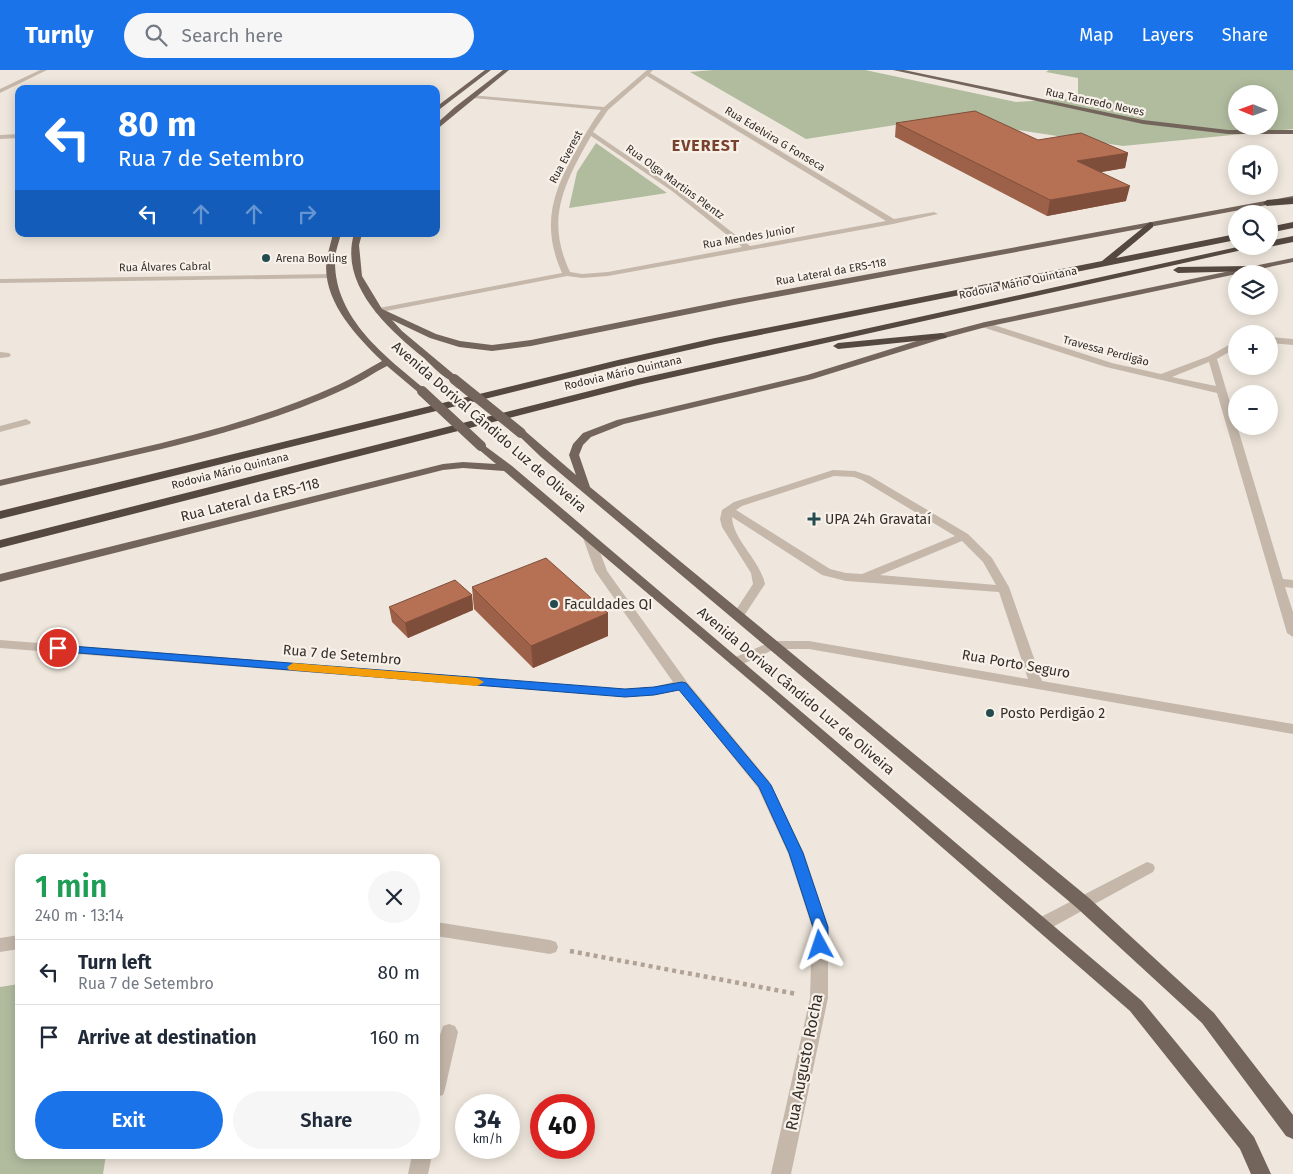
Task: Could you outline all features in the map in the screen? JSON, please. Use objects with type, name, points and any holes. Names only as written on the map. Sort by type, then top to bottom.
[{"type":"highway","points":[[1267,203],[1293,202]]},
{"type":"highway","points":[[1106,262],[1150,225]]},
{"type":"highway","points":[[1278,228],[1293,225]]},
{"type":"highway","name":"Rodovia Mário Quintana","points":[[0,515],[618,363],[715,341],[1228,239]]},
{"type":"highway","points":[[1278,242],[1293,239]]},
{"type":"highway","name":"Rodovia Mário Quintana","points":[[0,544],[637,382],[1228,252]]},
{"type":"highway","points":[[1144,270],[1228,269]]},
{"type":"highway","points":[[777,352],[942,336]]},
{"type":"main road","points":[[440,107],[488,70]]},
{"type":"main road","points":[[440,124],[456,108],[506,70]]},
{"type":"main road","name":"Rua Tancredo Neves","points":[[896,70],[1143,122],[1228,132],[1293,132]]},
{"type":"main road","name":"Rua Lateral da ERS-118","points":[[379,311],[433,336],[459,344],[492,348],[531,343],[725,304],[1293,198]]},
{"type":"main road","name":"Avenida Dorival Cândido Luz de Oliveira","points":[[336,237],[332,246],[330,276],[342,309],[364,341],[422,391],[481,446],[1043,924],[1136,1006],[1247,1143],[1261,1174]]},
{"type":"main road","name":"Avenida Dorival Cândido Luz de Oliveira","points":[[357,237],[355,245],[358,276],[379,311],[399,333],[1083,903],[1208,1018],[1293,1130]]},
{"type":"main road","points":[[1269,265],[1293,260]]},
{"type":"main road","points":[[585,487],[574,455],[578,444],[587,435],[621,422],[810,377],[942,336],[985,325],[1228,274]]},
{"type":"main road","points":[[0,483],[198,436],[278,412],[338,388],[387,362]]},
{"type":"main road","name":"Rua Lateral da ERS-118","points":[[0,578],[443,467],[462,465],[508,468]]},
{"type":"street","points":[[0,91],[44,70]]},
{"type":"street","name":"Rua Everest","points":[[567,274],[554,244],[552,222],[558,193],[570,166],[606,109],[648,72]]},
{"type":"street","name":"Rua Edelvira G Fonseca","points":[[648,72],[892,222]]},
{"type":"street","points":[[473,96],[606,109]]},
{"type":"street","name":"Rua Olga Martins Plentz","points":[[590,133],[674,190],[748,248]]},
{"type":"street","points":[[0,137],[15,136]]},
{"type":"street","name":"Rua Mendes Junior","points":[[379,311],[567,274],[582,276],[608,274],[934,214]]},
{"type":"street","name":"Rua Álvares Cabral","points":[[0,281],[330,276]]},
{"type":"street","name":"Travessa Perdigão","points":[[985,325],[1067,352],[1162,378],[1223,391]]},
{"type":"street","points":[[1278,341],[1293,342]]},
{"type":"street","points":[[1162,378],[1212,358],[1228,347]]},
{"type":"street","points":[[1212,358],[1293,634]]},
{"type":"street","points":[[0,429],[26,422]]},
{"type":"street","points":[[738,616],[759,584],[757,573],[728,527],[726,519],[728,510],[738,504],[833,473],[849,473],[866,478],[964,536],[988,560],[1004,589],[1036,684]]},
{"type":"street","points":[[728,510],[826,572],[846,577],[1004,589]]},
{"type":"street","points":[[864,578],[964,536]]},
{"type":"street","name":"Rua Augusto Rocha","points":[[589,538],[601,571],[682,686],[764,785],[796,853],[820,927],[820,998],[781,1174]]},
{"type":"street","points":[[1279,582],[1293,584]]},
{"type":"street","name":"Rua 7 de Setembro","points":[[0,644],[625,693],[654,691],[682,686]]},
{"type":"street","name":"Rua Porto Seguro","points":[[736,662],[774,645],[809,645],[849,650],[1293,729]]},
{"type":"street","points":[[1043,924],[1147,868]]},
{"type":"street","points":[[440,930],[550,947]]},
{"type":"street","points":[[0,945],[15,943]]},
{"type":"street","points":[[440,1071],[449,1032]]},
{"type":"street","points":[[418,1174],[421,1159]]},
{"type":"path","points":[[550,947],[820,998]]},
{"type":"green space","points":[[713,70],[865,70],[1016,102],[1078,98],[1078,78],[1046,72],[1049,70],[1293,70],[1293,129],[1278,130],[1278,85],[1228,85],[1228,135],[1233,135],[1123,146],[940,118],[806,139],[690,72]]},
{"type":"green space","points":[[596,143],[667,193],[569,208],[577,172]]},
{"type":"green space","points":[[15,985],[15,1159],[105,1159],[103,1174],[0,1174],[0,987]]},
{"type":"building","points":[[975,111],[1038,140],[1081,133],[1128,153],[1077,161],[1130,186],[1050,200],[896,123]]},
{"type":"building","points":[[546,558],[608,613],[531,646],[472,587]]},
{"type":"building","points":[[455,580],[472,595],[405,623],[389,607]]},
{"type":"slow traffic","points":[[293,667],[477,682]]},
{"type":"place","name":"Arena Bowling","points":[[266,258]]},
{"type":"place","name":"UPA 24h Gravataí","points":[[814,519]]},
{"type":"place","name":"Faculdades QI","points":[[554,604]]},
{"type":"place","name":"Posto Perdigão 2","points":[[990,713]]},
{"type":"district","name":"EVEREST","points":[[706,145]]},
{"type":"route","points":[[58,648],[625,693],[654,691],[682,686],[764,785],[796,853],[820,927],[820,945]]}]
